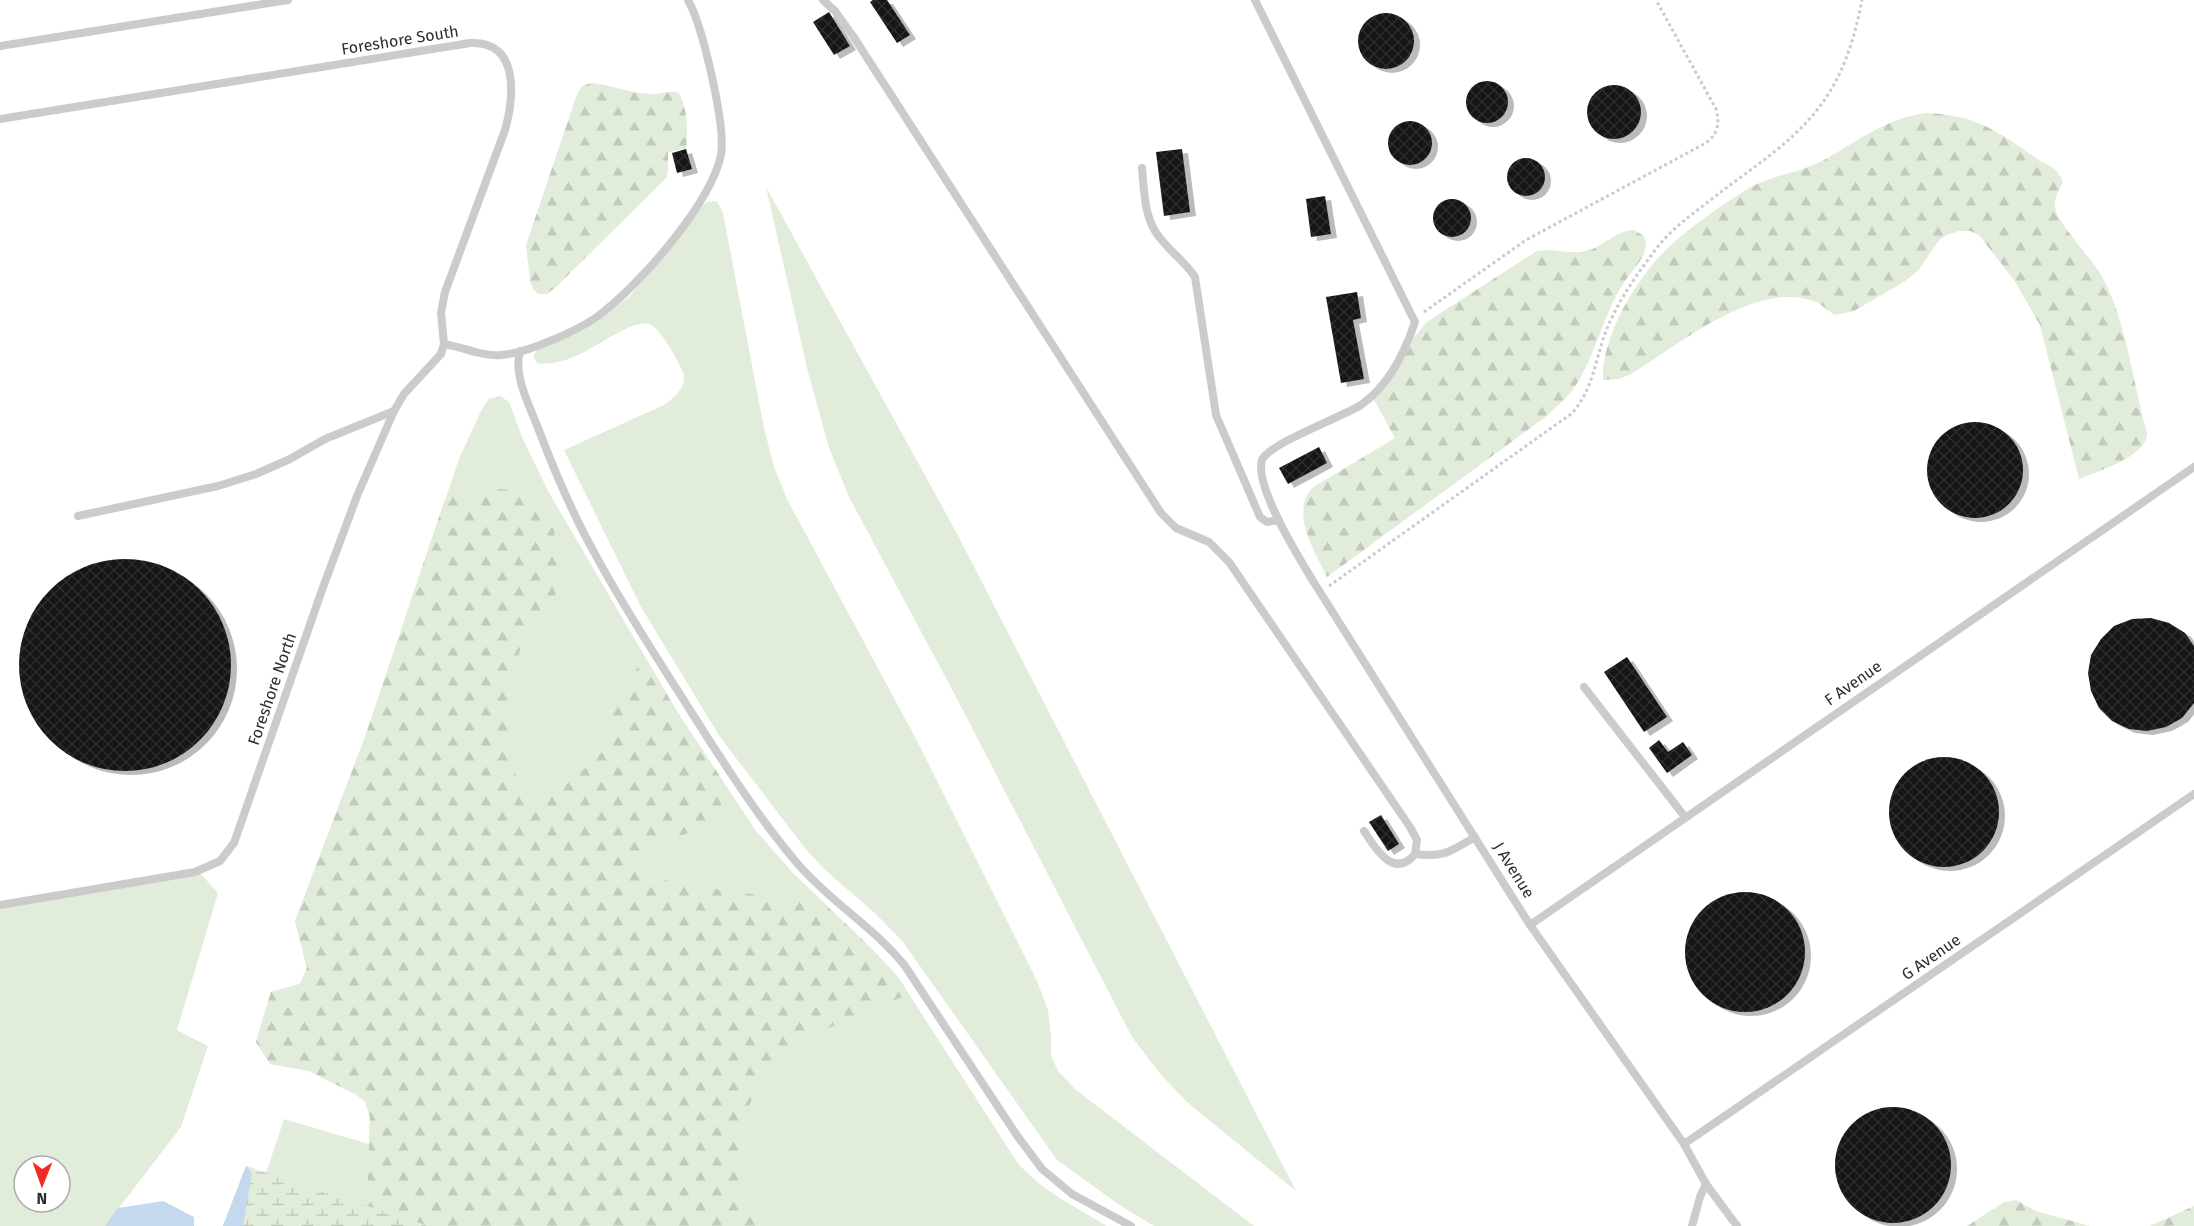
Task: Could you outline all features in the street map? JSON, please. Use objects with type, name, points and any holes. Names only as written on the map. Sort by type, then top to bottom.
[{"type":"lane","points":[[0,46],[288,0]]},
{"type":"lane","points":[[444,344],[502,356],[555,339],[580,327],[615,303],[658,258],[685,224],[717,167],[722,146],[708,59],[696,17],[688,0]]},
{"type":"lane","points":[[823,0],[835,10],[853,36],[1161,513],[1176,528],[1209,542],[1229,562],[1410,827],[1417,840],[1415,854],[1408,862],[1393,863],[1380,855],[1364,831]]},
{"type":"lane","points":[[1255,0],[1415,322]]},
{"type":"lane","name":"Foreshore South","points":[[0,119],[470,43],[481,43],[493,48],[500,54],[511,73],[510,111],[448,284],[441,313],[444,344]]},
{"type":"lane","points":[[1142,168],[1149,220],[1156,233],[1189,267],[1195,278],[1216,415],[1260,517],[1267,522],[1279,520]]},
{"type":"lane","name":"J Avenue","points":[[1415,322],[1382,386],[1350,411],[1280,444],[1265,456],[1262,462],[1264,482],[1291,544],[1530,925],[1684,1144],[1706,1184],[1737,1226]]},
{"type":"lane","name":"Foreshore North","points":[[0,905],[195,872],[210,867],[228,852],[234,843],[357,496],[394,411],[412,384],[441,354],[444,344]]},
{"type":"lane","points":[[520,351],[516,363],[518,375],[559,480],[592,550],[638,628],[721,758],[807,875],[892,950],[905,966],[1012,1128],[1042,1169],[1072,1194],[1131,1226]]},
{"type":"lane","points":[[78,516],[218,486],[256,474],[290,459],[325,439],[394,411]]},
{"type":"lane","name":"F Avenue","points":[[1530,925],[2194,467]]},
{"type":"lane","points":[[1584,687],[1685,817]]},
{"type":"lane","name":"G Avenue","points":[[1684,1144],[2194,794]]},
{"type":"lane","points":[[1415,854],[1429,856],[1447,854],[1475,837]]},
{"type":"lane","points":[[1692,1226],[1706,1184]]},
{"type":"path","points":[[1415,322],[1418,315],[1526,240],[1704,144],[1716,134],[1718,117],[1716,109],[1656,0]]},
{"type":"path","points":[[1320,592],[1571,414],[1580,405],[1594,372],[1606,332],[1634,279],[1671,231],[1783,144],[1814,115],[1832,88],[1845,62],[1854,38],[1862,0]]},
{"type":"green space","points":[[590,83],[641,93],[678,92],[684,105],[686,149],[668,152],[666,178],[556,287],[547,294],[538,294],[530,281],[526,245],[576,97],[581,87]]},
{"type":"green space","points":[[1925,113],[1958,117],[1985,126],[2052,167],[2061,177],[2063,182],[2055,200],[2057,213],[2101,275],[2110,292],[2123,331],[2147,433],[2145,441],[2131,456],[2079,479],[2040,325],[2014,280],[1979,235],[1970,231],[1959,231],[1939,240],[1918,271],[1904,282],[1854,311],[1835,315],[1816,302],[1793,297],[1768,299],[1743,307],[1718,319],[1629,375],[1619,379],[1603,380],[1608,345],[1633,291],[1656,260],[1687,232],[1749,188],[1822,161],[1883,126]]},
{"type":"green space","points":[[766,187],[954,528],[1296,1191],[1187,1102],[1162,1076],[1132,1037],[955,695],[849,497],[829,448],[807,368]]},
{"type":"green space","points":[[717,201],[723,213],[764,428],[774,467],[787,499],[916,739],[1037,981],[1048,1010],[1051,1056],[1058,1071],[1076,1090],[1254,1226],[1154,1226],[1121,1206],[1057,1160],[903,942],[876,914],[824,869],[804,847],[720,737],[641,607],[564,450],[664,405],[682,387],[683,372],[663,338],[649,324],[632,326],[564,360],[538,364],[533,356],[539,348],[604,316],[630,296],[706,202]]},
{"type":"green space","points":[[1634,230],[1644,236],[1646,243],[1643,255],[1616,296],[1589,361],[1569,394],[1544,418],[1327,577],[1307,533],[1303,509],[1306,498],[1312,488],[1395,438],[1373,398],[1401,364],[1415,336],[1428,321],[1537,251],[1586,251],[1621,233]]},
{"type":"green space","points":[[500,396],[509,402],[522,437],[548,491],[678,713],[756,831],[793,873],[898,977],[1017,1162],[1048,1190],[1107,1226],[428,1226],[266,1173],[284,1119],[369,1144],[370,1117],[365,1101],[309,1071],[270,1064],[256,1042],[271,992],[300,984],[307,968],[295,921],[365,737],[459,459],[481,411],[489,399]]},
{"type":"green space","points":[[524,490],[539,495],[550,515],[556,549],[554,598],[550,610],[526,637],[518,656],[510,695],[509,746],[513,768],[522,784],[538,792],[560,788],[601,753],[612,738],[610,711],[614,697],[646,659],[719,775],[722,796],[720,814],[709,827],[651,844],[641,855],[645,871],[657,878],[687,885],[826,905],[898,977],[909,994],[829,1028],[799,1044],[773,1065],[762,1080],[753,1097],[740,1135],[738,1172],[745,1202],[756,1213],[778,1226],[428,1226],[367,1206],[370,1117],[365,1101],[309,1071],[270,1064],[256,1042],[271,992],[300,984],[307,968],[295,921],[365,737],[445,499],[469,491]]},
{"type":"green space","points":[[199,872],[218,893],[177,1030],[208,1046],[181,1127],[105,1226],[0,1226],[0,905]]},
{"type":"green space","points":[[246,1166],[428,1226],[223,1226]]},
{"type":"green space","points":[[2016,1200],[2036,1211],[2090,1226],[1967,1226],[2004,1202]]},
{"type":"green space","points":[[2194,1206],[2194,1226],[2150,1226]]},
{"type":"water","points":[[246,1166],[252,1173],[243,1226],[223,1226]]},
{"type":"water","points":[[163,1201],[194,1217],[194,1226],[105,1226],[118,1208]]},
{"type":"building","points":[[887,0],[910,35],[897,43],[870,2]]},
{"type":"building","points":[[829,12],[850,46],[834,55],[813,22]]},
{"type":"building","points":[[1386,13],[1397,15],[1406,21],[1412,30],[1414,41],[1412,52],[1406,61],[1397,67],[1386,69],[1375,67],[1366,61],[1360,52],[1358,41],[1360,30],[1366,21],[1375,15]]},
{"type":"building","points":[[1487,81],[1502,87],[1508,102],[1502,117],[1487,123],[1472,117],[1466,102],[1472,87]]},
{"type":"building","points":[[1614,85],[1624,87],[1633,93],[1639,102],[1641,112],[1639,122],[1633,131],[1624,137],[1614,139],[1604,137],[1595,131],[1589,122],[1587,112],[1589,102],[1595,93],[1604,87]]},
{"type":"building","points":[[1410,121],[1426,127],[1432,143],[1426,159],[1410,165],[1394,159],[1388,143],[1394,127]]},
{"type":"building","points":[[686,149],[692,169],[677,173],[672,153]]},
{"type":"building","points":[[1182,149],[1190,212],[1164,216],[1156,152]]},
{"type":"building","points":[[1526,158],[1540,163],[1545,177],[1540,191],[1526,196],[1512,191],[1507,177],[1512,163]]},
{"type":"building","points":[[1325,196],[1331,234],[1311,237],[1306,199]]},
{"type":"building","points":[[1452,199],[1466,204],[1471,218],[1466,232],[1452,237],[1438,232],[1433,218],[1438,204]]},
{"type":"building","points":[[1357,292],[1361,318],[1353,320],[1364,379],[1341,383],[1326,297]]},
{"type":"building","points":[[1975,422],[1993,426],[2009,436],[2019,452],[2023,470],[2019,488],[2009,504],[1993,514],[1975,518],[1957,514],[1941,504],[1931,488],[1927,470],[1931,452],[1941,436],[1957,426]]},
{"type":"building","points":[[1319,447],[1327,463],[1288,484],[1279,468]]},
{"type":"building","points":[[125,559],[146,561],[165,567],[184,577],[200,590],[213,606],[223,625],[229,644],[231,665],[229,686],[223,705],[213,724],[200,740],[184,753],[165,763],[146,769],[125,771],[104,769],[85,763],[66,753],[50,740],[37,724],[27,705],[21,686],[19,665],[21,644],[27,625],[37,606],[50,590],[66,577],[85,567],[104,561]]},
{"type":"building","points":[[2151,618],[2169,623],[2185,633],[2194,646],[2194,703],[2182,718],[2166,727],[2147,731],[2129,729],[2112,721],[2099,708],[2091,691],[2088,673],[2091,655],[2101,639],[2114,626],[2132,619]]},
{"type":"building","points":[[1627,657],[1667,717],[1644,732],[1604,672]]},
{"type":"building","points":[[1659,740],[1668,752],[1683,742],[1692,755],[1667,773],[1649,748]]},
{"type":"building","points":[[1944,757],[1965,761],[1983,773],[1995,791],[1999,812],[1995,833],[1983,851],[1965,863],[1944,867],[1923,863],[1905,851],[1893,833],[1889,812],[1893,791],[1905,773],[1923,761]]},
{"type":"building","points":[[1381,815],[1399,844],[1388,851],[1369,822]]},
{"type":"building","points":[[1745,892],[1768,897],[1787,910],[1800,929],[1805,952],[1800,975],[1787,994],[1768,1007],[1745,1012],[1722,1007],[1703,994],[1690,975],[1685,952],[1690,929],[1703,910],[1722,897]]},
{"type":"building","points":[[1893,1107],[1915,1111],[1934,1124],[1947,1143],[1951,1165],[1947,1187],[1934,1206],[1915,1219],[1893,1223],[1871,1219],[1852,1206],[1839,1187],[1835,1165],[1839,1143],[1852,1124],[1871,1111]]}]
